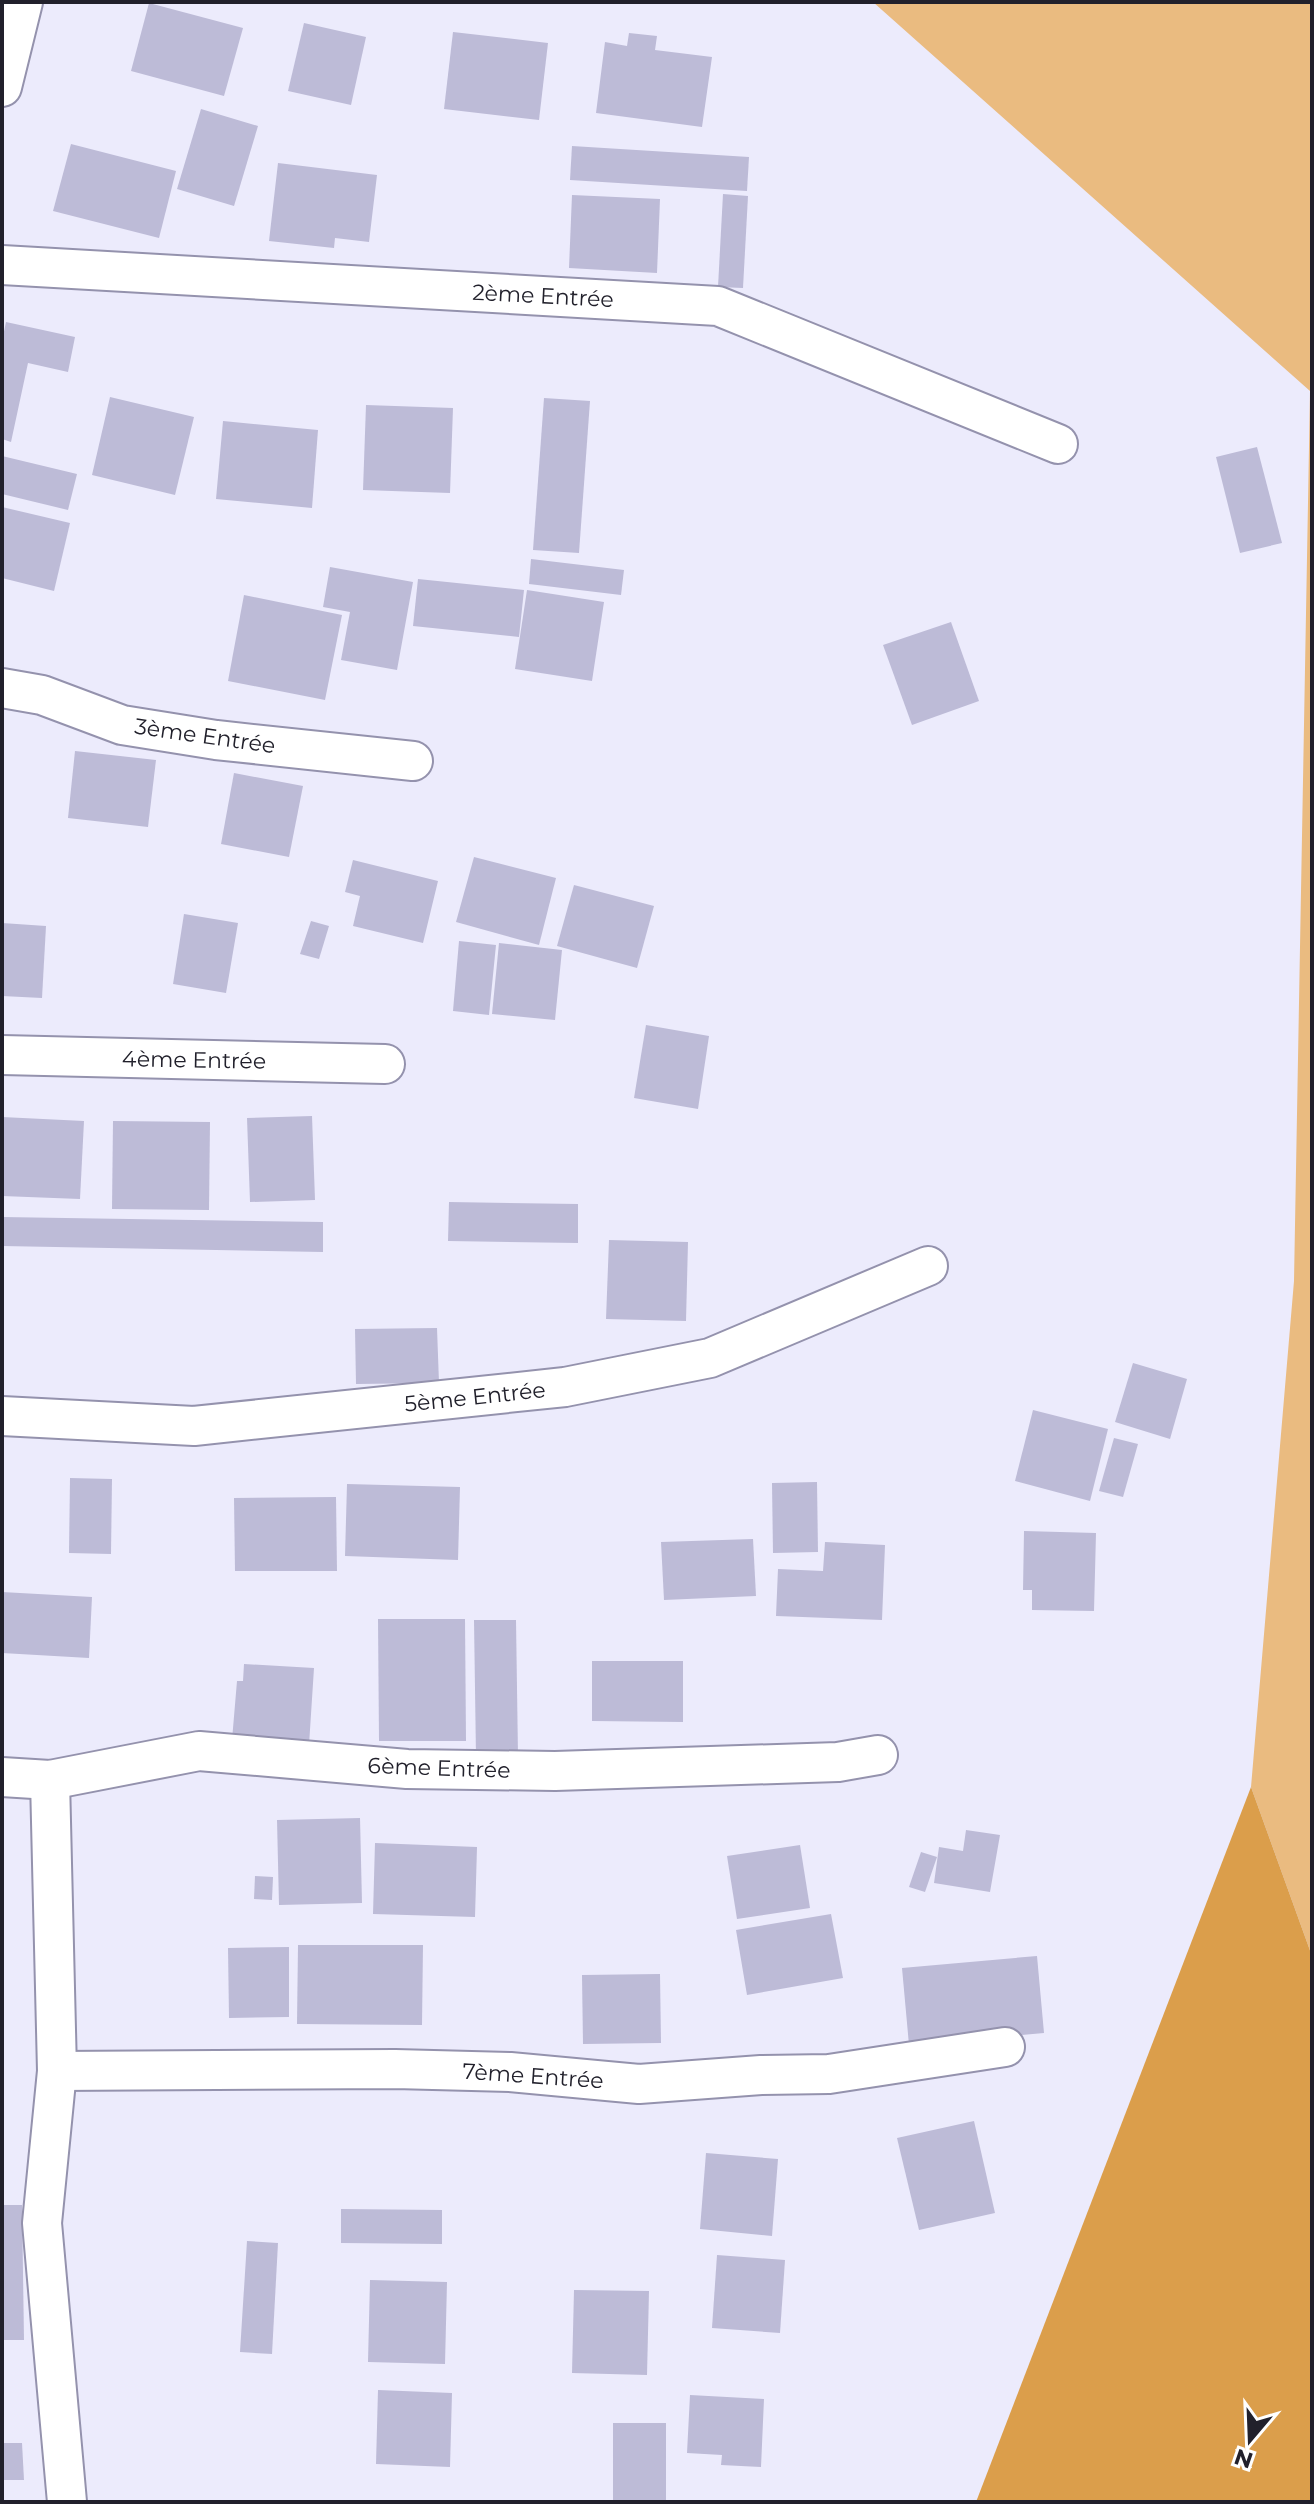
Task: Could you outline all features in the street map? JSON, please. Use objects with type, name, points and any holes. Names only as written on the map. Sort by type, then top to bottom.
[{"type":"street","points":[[2,87],[23,2]]},
{"type":"street","name":"2ème Entrée","points":[[2,265],[718,306],[1058,444]]},
{"type":"street","name":"3ème Entrée","points":[[2,688],[42,695],[122,725],[216,740],[413,761]]},
{"type":"street","name":"4ème Entrée","points":[[2,1055],[385,1064]]},
{"type":"street","name":"5ème Entrée","points":[[2,1416],[194,1426],[565,1387],[710,1358],[928,1266]]},
{"type":"street","name":"6ème Entrée","points":[[2,1777],[50,1780],[199,1751],[407,1769],[555,1771],[838,1762],[878,1755]]},
{"type":"street","points":[[50,1780],[57,2071],[42,2223],[67,2502]]},
{"type":"street","name":"7ème Entrée","points":[[57,2071],[438,2070],[510,2072],[639,2084],[761,2075],[829,2074],[1005,2047]]},
{"type":"shaded area","points":[[873,2],[1312,2],[1312,1956],[1251,1787],[1294,1281],[1310,391]]},
{"type":"shaded area","points":[[1251,1787],[1312,1956],[1312,2502],[976,2502]]},
{"type":"building","points":[[149,3],[243,28],[224,96],[131,71]]},
{"type":"building","points":[[304,23],[366,37],[351,105],[288,91]]},
{"type":"building","points":[[453,32],[548,43],[539,120],[444,109]]},
{"type":"building","points":[[629,33],[657,36],[655,50],[712,57],[702,127],[596,113],[605,42],[627,46]]},
{"type":"building","points":[[201,109],[258,126],[234,206],[177,189]]},
{"type":"building","points":[[71,144],[176,171],[159,238],[53,211]]},
{"type":"building","points":[[572,146],[749,157],[747,191],[570,180]]},
{"type":"building","points":[[278,163],[377,175],[369,242],[335,238],[334,248],[269,241]]},
{"type":"building","points":[[723,194],[748,196],[743,288],[718,287]]},
{"type":"building","points":[[572,195],[660,199],[657,273],[569,268]]},
{"type":"building","points":[[6,322],[75,337],[68,372],[28,363],[11,442],[2,439],[2,341]]},
{"type":"building","points":[[110,397],[194,417],[175,495],[92,475]]},
{"type":"building","points":[[544,398],[590,401],[579,553],[533,550]]},
{"type":"building","points":[[366,405],[453,408],[450,493],[363,490]]},
{"type":"building","points":[[223,421],[318,430],[312,508],[216,499]]},
{"type":"building","points":[[1257,447],[1282,543],[1240,553],[1216,457]]},
{"type":"building","points":[[2,456],[77,474],[68,510],[2,494]]},
{"type":"building","points":[[2,507],[70,523],[54,591],[2,578]]},
{"type":"building","points":[[531,559],[624,570],[621,595],[529,584]]},
{"type":"building","points":[[330,567],[413,582],[397,670],[341,660],[350,612],[323,607]]},
{"type":"building","points":[[418,579],[524,590],[519,637],[413,626]]},
{"type":"building","points":[[527,590],[604,602],[592,681],[515,669]]},
{"type":"building","points":[[244,595],[342,615],[325,700],[228,681]]},
{"type":"building","points":[[951,622],[979,701],[912,725],[883,645]]},
{"type":"building","points":[[75,751],[156,760],[148,827],[68,818]]},
{"type":"building","points":[[234,773],[303,786],[289,857],[221,844]]},
{"type":"building","points":[[474,857],[556,878],[539,945],[456,922]]},
{"type":"building","points":[[353,860],[438,881],[423,943],[353,926],[360,896],[345,892]]},
{"type":"building","points":[[574,885],[654,906],[637,968],[557,946]]},
{"type":"building","points":[[184,914],[238,923],[226,993],[173,984]]},
{"type":"building","points":[[311,921],[329,926],[319,959],[300,954]]},
{"type":"building","points":[[2,923],[46,926],[42,998],[2,996]]},
{"type":"building","points":[[459,941],[496,945],[489,1015],[453,1011]]},
{"type":"building","points":[[499,943],[562,950],[555,1020],[492,1014]]},
{"type":"building","points":[[646,1025],[709,1036],[698,1109],[634,1098]]},
{"type":"building","points":[[312,1116],[315,1200],[250,1202],[247,1118]]},
{"type":"building","points":[[2,1117],[84,1121],[80,1199],[2,1196]]},
{"type":"building","points":[[113,1121],[210,1122],[209,1210],[112,1209]]},
{"type":"building","points":[[449,1202],[578,1204],[578,1243],[448,1241]]},
{"type":"building","points":[[2,1217],[323,1222],[323,1252],[2,1246]]},
{"type":"building","points":[[609,1240],[688,1242],[686,1321],[606,1319]]},
{"type":"building","points":[[437,1328],[439,1383],[356,1384],[355,1329]]},
{"type":"building","points":[[1133,1363],[1187,1379],[1170,1439],[1115,1422]]},
{"type":"building","points":[[1033,1410],[1108,1429],[1090,1501],[1015,1481]]},
{"type":"building","points":[[1114,1438],[1138,1444],[1123,1497],[1099,1491]]},
{"type":"building","points":[[70,1478],[112,1479],[111,1554],[69,1553]]},
{"type":"building","points":[[817,1482],[818,1552],[773,1553],[772,1483]]},
{"type":"building","points":[[347,1484],[460,1487],[458,1560],[345,1556]]},
{"type":"building","points":[[336,1497],[337,1571],[235,1571],[234,1498]]},
{"type":"building","points":[[1024,1531],[1096,1533],[1094,1611],[1032,1610],[1032,1590],[1023,1590]]},
{"type":"building","points":[[753,1539],[756,1596],[664,1600],[661,1542]]},
{"type":"building","points":[[825,1542],[885,1545],[882,1620],[776,1616],[778,1569],[823,1571]]},
{"type":"building","points":[[2,1592],[92,1597],[89,1658],[2,1653]]},
{"type":"building","points":[[378,1619],[465,1619],[466,1741],[379,1741]]},
{"type":"building","points":[[474,1620],[516,1620],[518,1756],[476,1757]]},
{"type":"building","points":[[592,1661],[683,1661],[683,1722],[592,1721]]},
{"type":"building","points":[[244,1664],[314,1668],[309,1745],[232,1740],[237,1681],[243,1681]]},
{"type":"building","points":[[360,1818],[362,1903],[279,1905],[277,1820]]},
{"type":"building","points":[[966,1830],[1000,1835],[990,1892],[934,1883],[939,1847],[963,1851]]},
{"type":"building","points":[[375,1843],[477,1847],[475,1917],[373,1914]]},
{"type":"building","points":[[800,1845],[810,1908],[737,1919],[727,1856]]},
{"type":"building","points":[[921,1852],[937,1857],[925,1892],[909,1887]]},
{"type":"building","points":[[255,1876],[273,1877],[272,1900],[254,1899]]},
{"type":"building","points":[[831,1914],[843,1978],[747,1995],[736,1930]]},
{"type":"building","points":[[298,1945],[423,1945],[422,2025],[297,2024]]},
{"type":"building","points":[[289,1947],[289,2017],[229,2018],[228,1948]]},
{"type":"building","points":[[1037,1956],[1044,2033],[909,2045],[902,1968]]},
{"type":"building","points":[[660,1974],[661,2043],[583,2044],[582,1975]]},
{"type":"building","points":[[974,2121],[995,2213],[919,2230],[897,2138]]},
{"type":"building","points":[[706,2153],[778,2159],[772,2236],[700,2229]]},
{"type":"building","points":[[2,2205],[22,2205],[24,2340],[2,2340]]},
{"type":"building","points":[[341,2209],[442,2210],[442,2244],[341,2243]]},
{"type":"building","points":[[247,2241],[278,2243],[272,2354],[240,2352]]},
{"type":"building","points":[[717,2255],[785,2260],[780,2333],[712,2328]]},
{"type":"building","points":[[370,2280],[447,2282],[445,2364],[368,2362]]},
{"type":"building","points":[[574,2290],[649,2291],[647,2375],[572,2373]]},
{"type":"building","points":[[378,2390],[452,2393],[450,2467],[376,2464]]},
{"type":"building","points":[[690,2395],[764,2399],[761,2467],[721,2465],[722,2455],[687,2453]]},
{"type":"building","points":[[613,2423],[666,2423],[666,2502],[613,2502]]},
{"type":"building","points":[[2,2443],[22,2443],[24,2480],[2,2480]]}]
